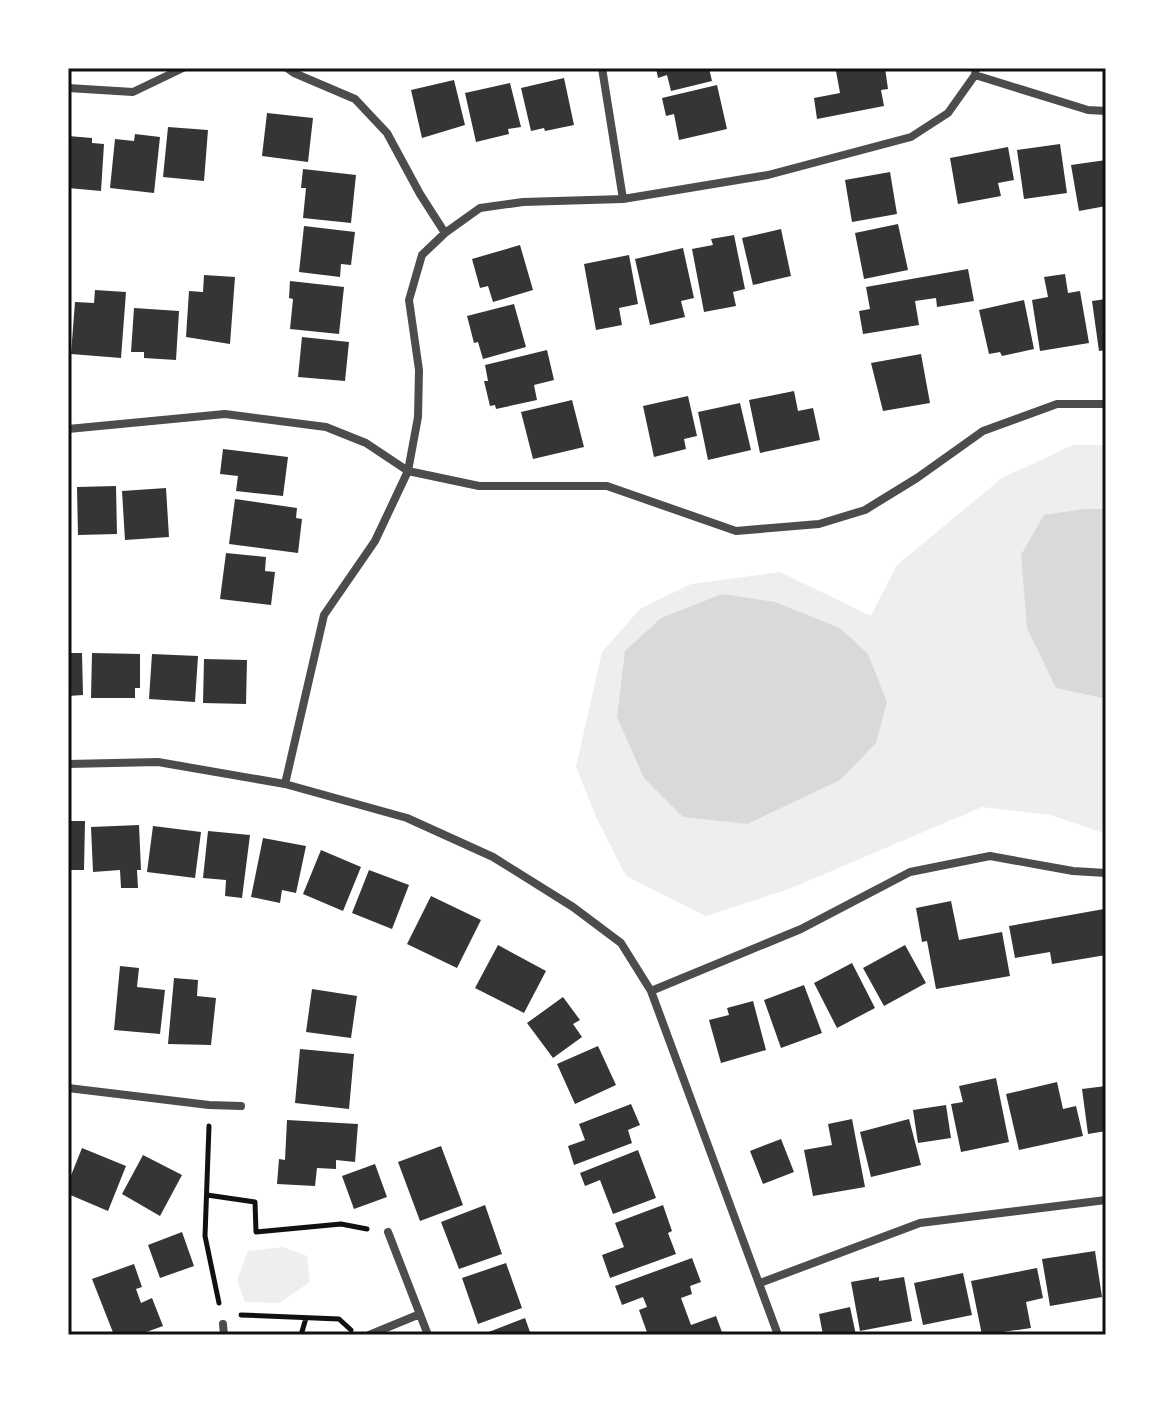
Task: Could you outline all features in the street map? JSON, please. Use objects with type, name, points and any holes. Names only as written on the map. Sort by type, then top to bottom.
[{"type":"street","points":[[68,88],[133,92],[183,68]]},
{"type":"street","points":[[287,68],[355,99],[387,133],[445,233]]},
{"type":"street","points":[[602,68],[623,199]]},
{"type":"street","points":[[285,784],[324,615],[375,541],[408,471],[418,417],[419,370],[409,300],[422,255],[445,233],[480,208],[523,202],[623,199],[768,175],[911,137],[948,113],[975,72],[1088,110],[1106,111]]},
{"type":"street","points":[[68,429],[225,414],[326,427],[366,443],[408,471],[479,486],[607,486],[736,531],[819,524],[865,510],[983,431],[1057,404],[1106,404]]},
{"type":"street","points":[[68,764],[158,762],[285,784],[407,818],[493,857],[573,907],[621,943],[651,991],[778,1335]]},
{"type":"street","points":[[651,991],[801,929],[910,872],[990,856],[1073,871],[1106,873]]},
{"type":"street","points":[[68,1088],[241,1106]]},
{"type":"street","points":[[760,1283],[920,1223],[1106,1200]]},
{"type":"street","points":[[388,1232],[428,1335]]},
{"type":"street","points":[[369,1335],[420,1314]]},
{"type":"street","points":[[223,1324],[224,1335]]},
{"type":"path","points":[[209,1105],[205,1236],[223,1324],[239,1315],[339,1319],[356,1335]]},
{"type":"path","points":[[207,1195],[255,1202],[256,1232],[341,1224],[388,1232]]},
{"type":"path","points":[[301,1335],[306,1318]]},
{"type":"shaded area","points":[[1073,445],[1106,445],[1106,509],[1084,509],[1056,688],[1106,699],[1106,834],[1051,815],[982,807],[789,889],[706,916],[626,876],[596,817],[576,767],[602,652],[640,609],[691,584],[780,572],[871,616],[897,565],[1002,478]]},
{"type":"shaded area","points":[[1106,509],[1106,699],[1056,688],[1027,628],[1021,555],[1044,515]]},
{"type":"shaded area","points":[[722,594],[775,602],[840,628],[868,654],[887,702],[876,743],[840,780],[747,824],[683,817],[644,778],[617,717],[625,651],[661,618]]},
{"type":"shaded area","points":[[283,1247],[307,1256],[310,1282],[279,1303],[245,1302],[237,1280],[248,1251]]},
{"type":"building","points":[[656,68],[709,68],[712,81],[671,91],[667,75],[658,78]]},
{"type":"building","points":[[885,68],[888,89],[881,90],[884,106],[817,119],[814,98],[840,93],[836,71]]},
{"type":"building","points":[[564,78],[574,125],[531,131],[521,88]]},
{"type":"building","points":[[454,80],[465,125],[422,138],[411,90]]},
{"type":"building","points":[[510,83],[521,127],[508,129],[509,134],[476,142],[465,93]]},
{"type":"building","points":[[717,85],[727,129],[679,140],[674,114],[666,116],[662,98]]},
{"type":"building","points":[[267,113],[313,118],[308,162],[262,156]]},
{"type":"building","points":[[168,127],[208,130],[204,181],[163,177]]},
{"type":"building","points":[[135,134],[160,137],[154,193],[110,188],[115,139],[134,141]]},
{"type":"building","points":[[68,136],[92,138],[92,143],[104,144],[101,191],[68,188]]},
{"type":"building","points":[[1060,144],[1067,193],[1024,199],[1017,150]]},
{"type":"building","points":[[1008,147],[1014,180],[998,183],[1001,196],[958,204],[950,158]]},
{"type":"building","points":[[1106,160],[1106,206],[1079,211],[1071,165]]},
{"type":"building","points":[[303,169],[356,175],[351,223],[303,218],[306,188],[301,188]]},
{"type":"building","points":[[890,172],[897,214],[852,222],[845,180]]},
{"type":"building","points":[[898,224],[908,270],[864,279],[855,233]]},
{"type":"building","points":[[304,226],[355,232],[351,265],[341,264],[340,277],[299,272]]},
{"type":"building","points":[[781,229],[791,276],[753,285],[742,238]]},
{"type":"building","points":[[734,235],[745,289],[733,292],[736,306],[704,312],[692,249],[713,245],[711,239]]},
{"type":"building","points":[[520,245],[533,290],[493,302],[488,286],[480,288],[472,259]]},
{"type":"building","points":[[683,248],[694,298],[681,301],[685,317],[650,325],[635,259]]},
{"type":"building","points":[[629,255],[638,304],[619,308],[622,325],[596,330],[584,264]]},
{"type":"building","points":[[968,269],[974,301],[937,307],[936,298],[915,301],[919,325],[863,334],[859,311],[870,309],[866,287]]},
{"type":"building","points":[[1065,274],[1068,293],[1080,291],[1089,343],[1040,351],[1032,300],[1048,297],[1044,277]]},
{"type":"building","points":[[204,275],[235,277],[230,344],[186,337],[189,291],[203,292]]},
{"type":"building","points":[[290,281],[344,287],[339,334],[290,329],[293,299],[289,298]]},
{"type":"building","points":[[95,290],[126,292],[121,358],[71,354],[75,302],[94,303]]},
{"type":"building","points":[[1106,299],[1106,350],[1099,351],[1092,301]]},
{"type":"building","points":[[1024,300],[1034,349],[1002,356],[1000,352],[989,354],[979,310]]},
{"type":"building","points":[[514,304],[526,347],[483,359],[478,342],[474,343],[467,316]]},
{"type":"building","points":[[134,308],[179,311],[176,360],[144,358],[144,352],[131,352]]},
{"type":"building","points":[[302,337],[349,342],[345,381],[298,377]]},
{"type":"building","points":[[547,350],[554,380],[534,385],[537,400],[496,409],[495,405],[490,406],[484,381],[488,381],[485,365]]},
{"type":"building","points":[[921,354],[930,403],[883,411],[871,363]]},
{"type":"building","points":[[794,391],[798,411],[813,408],[820,440],[760,453],[749,400]]},
{"type":"building","points":[[688,396],[697,436],[684,439],[686,449],[654,457],[643,406]]},
{"type":"building","points":[[572,400],[584,447],[533,459],[521,412]]},
{"type":"building","points":[[740,403],[751,450],[708,460],[698,412]]},
{"type":"building","points":[[223,449],[288,457],[283,496],[236,491],[238,476],[220,474]]},
{"type":"building","points":[[116,486],[117,534],[78,535],[77,487]]},
{"type":"building","points":[[166,488],[169,537],[125,540],[122,491]]},
{"type":"building","points":[[235,499],[297,508],[296,518],[302,519],[298,553],[229,544]]},
{"type":"building","points":[[226,553],[266,557],[265,571],[275,572],[271,605],[220,599]]},
{"type":"building","points":[[68,653],[82,653],[83,695],[68,696]]},
{"type":"building","points":[[92,653],[140,654],[140,688],[135,688],[135,698],[91,698]]},
{"type":"building","points":[[152,654],[198,656],[195,702],[149,699]]},
{"type":"building","points":[[204,659],[247,660],[246,704],[203,703]]},
{"type":"building","points":[[68,821],[85,821],[84,870],[68,870]]},
{"type":"building","points":[[139,825],[141,870],[137,870],[138,888],[121,888],[120,870],[93,872],[91,827]]},
{"type":"building","points":[[153,826],[201,832],[195,878],[147,872]]},
{"type":"building","points":[[208,831],[250,835],[242,898],[225,896],[226,880],[203,878]]},
{"type":"building","points":[[263,838],[306,846],[296,893],[282,890],[280,903],[251,897]]},
{"type":"building","points":[[321,850],[361,867],[343,911],[303,894]]},
{"type":"building","points":[[369,870],[409,885],[392,929],[352,913]]},
{"type":"building","points":[[431,896],[481,920],[457,968],[407,944]]},
{"type":"building","points":[[951,901],[959,940],[1002,932],[1010,976],[936,989],[927,941],[922,942],[916,908]]},
{"type":"building","points":[[1104,909],[1106,955],[1052,964],[1050,952],[1015,958],[1009,926]]},
{"type":"building","points":[[498,945],[546,971],[524,1013],[475,988]]},
{"type":"building","points":[[905,945],[926,983],[884,1006],[863,968]]},
{"type":"building","points":[[852,963],[875,1008],[837,1028],[814,983]]},
{"type":"building","points":[[120,966],[139,968],[137,987],[165,990],[160,1034],[114,1030]]},
{"type":"building","points":[[174,978],[198,980],[197,996],[216,998],[211,1045],[168,1044]]},
{"type":"building","points":[[804,985],[822,1033],[781,1048],[764,1000]]},
{"type":"building","points":[[312,989],[357,996],[351,1038],[306,1032]]},
{"type":"building","points":[[563,997],[580,1020],[573,1024],[582,1037],[553,1058],[527,1023]]},
{"type":"building","points":[[753,1001],[766,1050],[721,1063],[709,1020],[729,1015],[727,1008]]},
{"type":"building","points":[[598,1046],[616,1085],[575,1104],[557,1064]]},
{"type":"building","points":[[300,1049],[354,1054],[349,1109],[295,1103]]},
{"type":"building","points":[[996,1078],[1009,1142],[961,1152],[951,1104],[963,1102],[959,1086]]},
{"type":"building","points":[[1057,1082],[1063,1109],[1076,1106],[1083,1136],[1019,1150],[1006,1094]]},
{"type":"building","points":[[1106,1086],[1106,1131],[1088,1134],[1082,1089]]},
{"type":"building","points":[[631,1104],[640,1125],[628,1130],[632,1143],[574,1165],[568,1146],[585,1140],[579,1124]]},
{"type":"building","points":[[946,1105],[951,1138],[918,1143],[913,1110]]},
{"type":"building","points":[[852,1119],[865,1187],[813,1196],[804,1150],[832,1145],[828,1124]]},
{"type":"building","points":[[909,1119],[921,1165],[871,1177],[860,1132]]},
{"type":"building","points":[[287,1120],[358,1124],[355,1162],[336,1160],[336,1169],[317,1168],[315,1186],[277,1184],[279,1159],[285,1160]]},
{"type":"building","points":[[781,1139],[794,1172],[763,1184],[750,1151]]},
{"type":"building","points":[[441,1146],[463,1205],[420,1221],[398,1162]]},
{"type":"building","points":[[82,1148],[126,1166],[108,1211],[68,1194],[68,1183]]},
{"type":"building","points":[[638,1150],[656,1198],[613,1214],[600,1180],[585,1186],[580,1173]]},
{"type":"building","points":[[143,1155],[182,1175],[160,1216],[122,1194]]},
{"type":"building","points":[[375,1164],[387,1197],[354,1209],[342,1176]]},
{"type":"building","points":[[485,1205],[502,1254],[459,1269],[441,1222]]},
{"type":"building","points":[[663,1205],[676,1254],[610,1278],[602,1255],[624,1247],[615,1223]]},
{"type":"building","points":[[182,1232],[194,1266],[160,1278],[148,1245]]},
{"type":"building","points":[[1095,1251],[1102,1297],[1050,1306],[1042,1259]]},
{"type":"building","points":[[692,1258],[701,1282],[690,1286],[692,1294],[681,1298],[691,1325],[716,1316],[723,1335],[648,1335],[639,1310],[647,1307],[643,1297],[622,1305],[615,1286]]},
{"type":"building","points":[[506,1263],[522,1308],[478,1324],[462,1278]]},
{"type":"building","points":[[134,1264],[142,1287],[136,1289],[141,1303],[152,1298],[163,1326],[138,1335],[114,1335],[92,1279]]},
{"type":"building","points":[[1037,1268],[1043,1298],[1026,1302],[1031,1328],[982,1335],[971,1281]]},
{"type":"building","points":[[963,1273],[972,1315],[923,1325],[914,1283]]},
{"type":"building","points":[[879,1277],[879,1281],[904,1277],[912,1321],[860,1331],[851,1282]]},
{"type":"building","points":[[850,1307],[856,1335],[823,1335],[819,1314]]},
{"type":"building","points":[[525,1318],[531,1335],[481,1335]]}]
